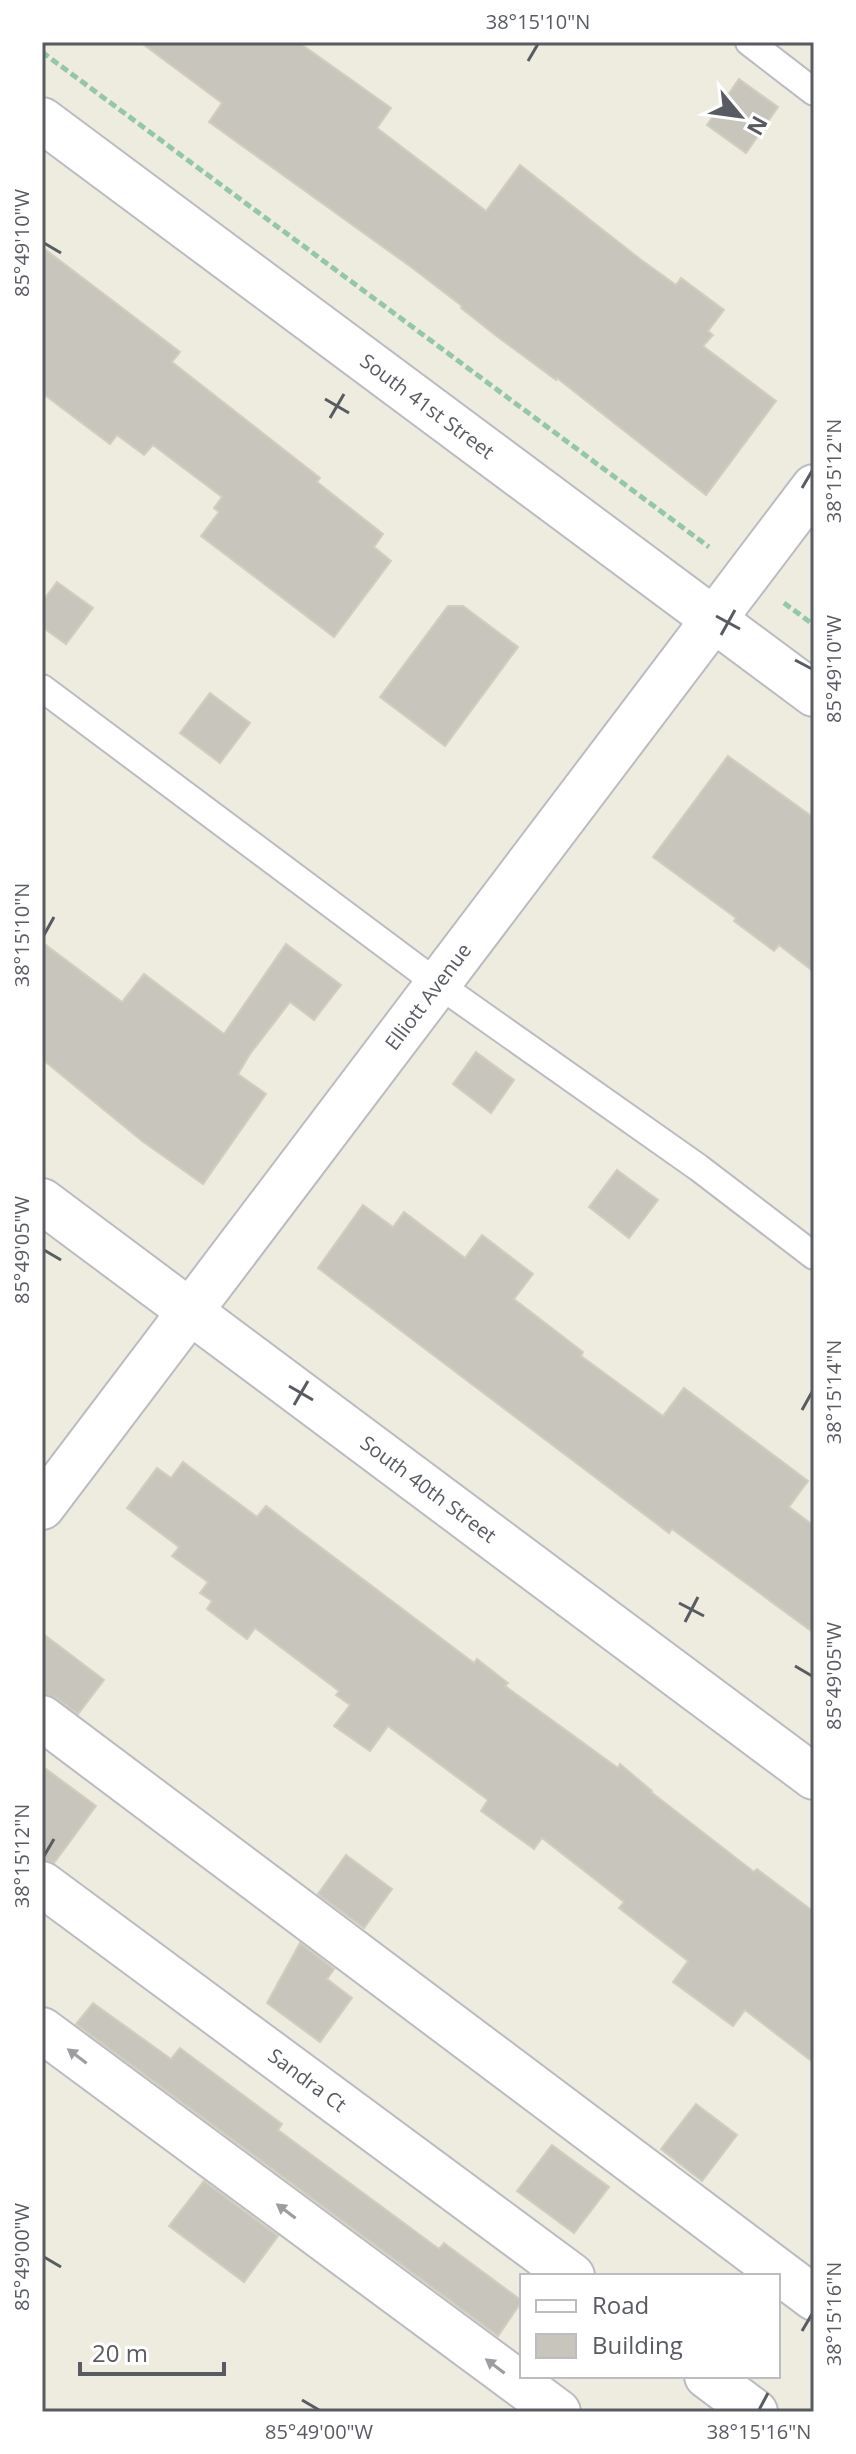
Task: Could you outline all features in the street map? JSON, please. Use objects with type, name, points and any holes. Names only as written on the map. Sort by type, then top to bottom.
[{"type":"street","name":"South 41st Street","points":[[42,120],[814,694]]},
{"type":"street","name":"Elliott Avenue","points":[[42,1507],[814,487]]},
{"type":"street","name":"South 40th Street","points":[[42,1201],[814,1777]]},
{"type":"street","points":[[42,1718],[814,2298]]},
{"type":"street","name":"Sandra Ct","points":[[42,1884],[569,2274]]},
{"type":"street","points":[[42,2030],[558,2412]]},
{"type":"street","points":[[710,2378],[755,2412]]},
{"type":"lane","points":[[749,42],[814,92]]},
{"type":"lane","points":[[42,688],[438,984],[699,1168],[814,1256]]},
{"type":"path","points":[[42,52],[814,625]]},
{"type":"building","points":[[140,42],[298,42],[391,108],[377,128],[486,211],[520,165],[676,285],[681,278],[724,310],[708,331],[713,335],[703,346],[776,401],[706,495],[411,267],[209,122],[222,103]]},
{"type":"building","points":[[739,79],[778,107],[746,153],[707,125]]},
{"type":"building","points":[[42,247],[180,352],[172,362],[320,478],[317,482],[383,534],[374,547],[391,561],[334,637],[201,536],[219,512],[214,508],[222,497],[153,445],[144,455],[117,435],[110,444],[42,393]]},
{"type":"building","points":[[57,582],[93,608],[66,644],[42,627],[42,602]]},
{"type":"building","points":[[448,606],[463,606],[518,647],[445,746],[380,697]]},
{"type":"building","points":[[210,693],[250,723],[220,763],[180,733]]},
{"type":"building","points":[[728,756],[814,818],[814,972],[779,945],[774,951],[734,921],[736,918],[653,857]]},
{"type":"building","points":[[42,942],[122,1002],[144,974],[224,1034],[286,944],[341,985],[314,1020],[290,1002],[250,1054],[238,1074],[266,1094],[203,1184],[142,1141],[42,1059]]},
{"type":"building","points":[[476,1052],[514,1080],[491,1113],[453,1084]]},
{"type":"building","points":[[617,1170],[658,1200],[629,1238],[589,1207]]},
{"type":"building","points":[[363,1205],[393,1227],[404,1212],[465,1258],[482,1235],[533,1274],[514,1299],[583,1352],[581,1356],[663,1416],[684,1388],[808,1481],[789,1507],[814,1526],[814,1633],[672,1529],[669,1533],[318,1268]]},
{"type":"building","points":[[183,1462],[257,1517],[266,1506],[474,1663],[477,1659],[508,1683],[505,1686],[618,1768],[620,1764],[754,1872],[757,1869],[814,1912],[814,2063],[745,2010],[733,2026],[673,1982],[688,1961],[619,1908],[624,1902],[542,1838],[534,1849],[481,1811],[488,1800],[388,1726],[370,1751],[334,1726],[350,1705],[336,1695],[339,1691],[255,1628],[247,1639],[207,1609],[212,1601],[200,1593],[208,1582],[172,1556],[179,1547],[127,1508],[157,1468],[171,1478]]},
{"type":"building","points":[[42,1633],[104,1680],[78,1714],[56,1698],[42,1694]]},
{"type":"building","points":[[42,1766],[96,1806],[54,1863],[42,1859]]},
{"type":"building","points":[[346,1855],[392,1889],[364,1928],[318,1894]]},
{"type":"building","points":[[300,1943],[334,1969],[327,1979],[352,1998],[320,2042],[267,2003]]},
{"type":"building","points":[[93,2003],[171,2059],[180,2048],[282,2124],[278,2130],[439,2249],[444,2243],[520,2300],[520,2304],[498,2336],[76,2024]]},
{"type":"building","points":[[696,2104],[737,2135],[702,2181],[661,2149]]},
{"type":"building","points":[[552,2145],[609,2187],[574,2233],[517,2191]]},
{"type":"building","points":[[204,2181],[278,2236],[244,2282],[169,2226]]}]
